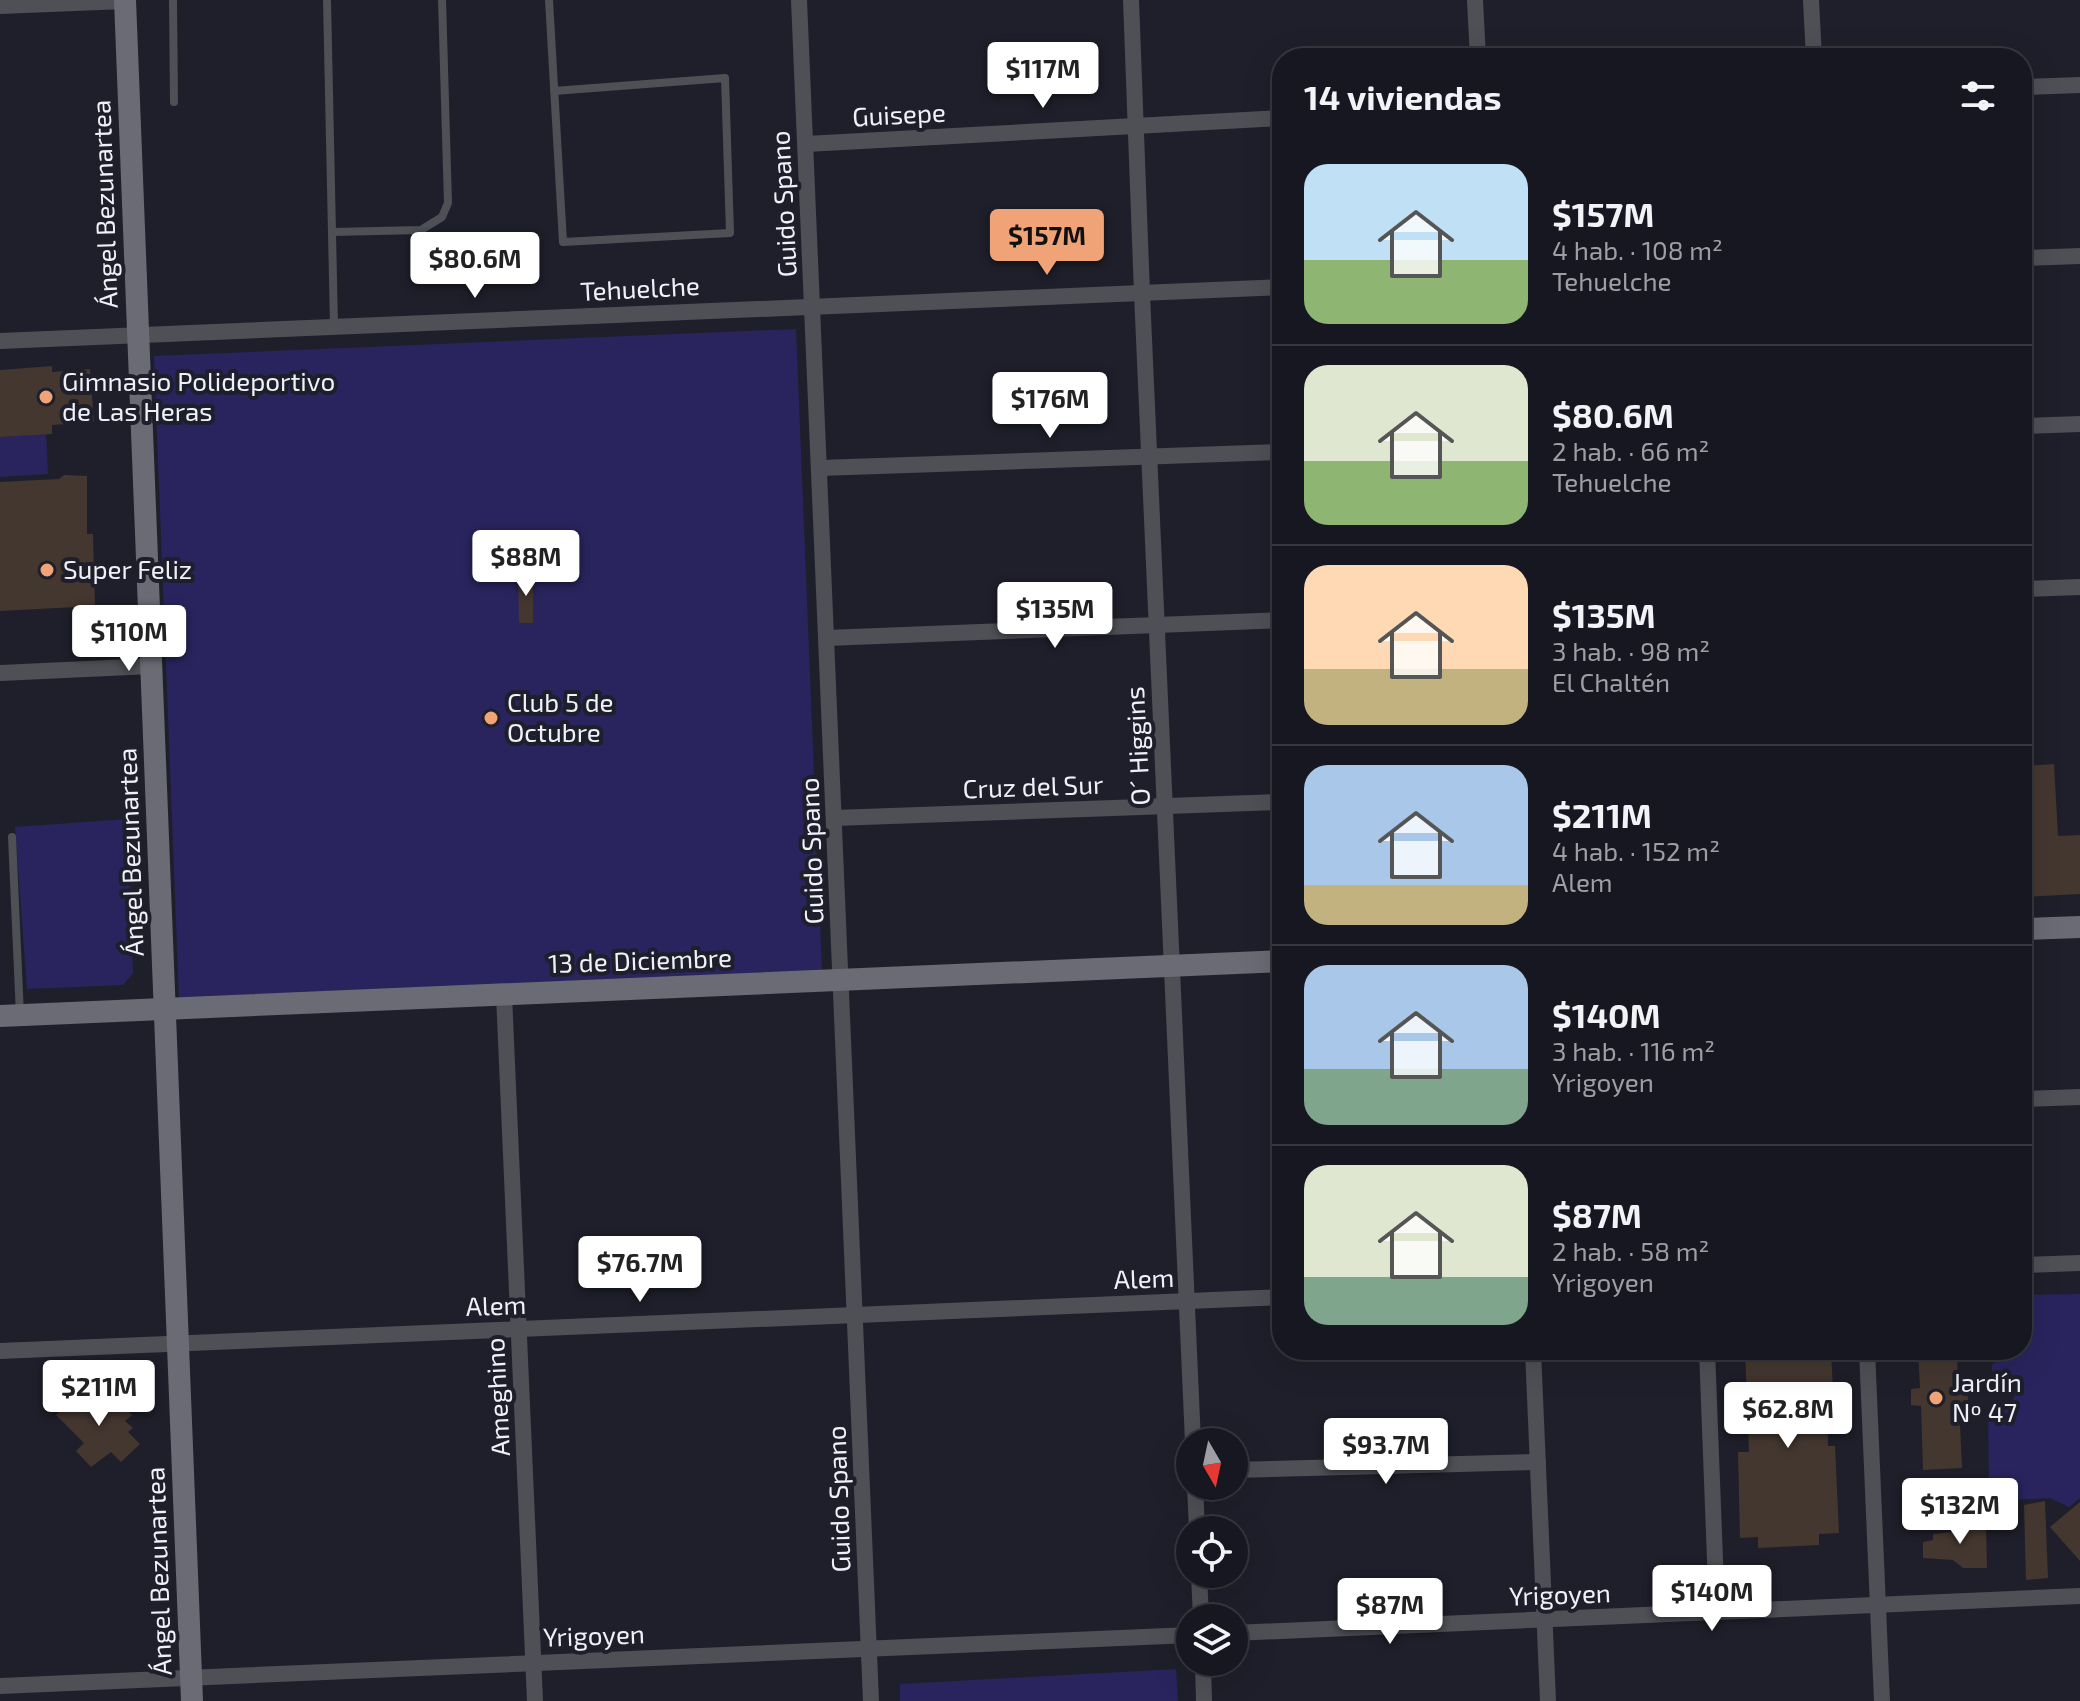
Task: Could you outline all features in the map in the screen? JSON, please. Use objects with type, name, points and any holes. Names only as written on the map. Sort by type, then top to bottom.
[{"type":"street","points":[[11,4],[125,0]]},
{"type":"street","name":"Ángel Bezunartea","points":[[125,0],[192,1701]]},
{"type":"street","name":"Guido Spano","points":[[799,0],[871,1701]]},
{"type":"street","name":"O´ Higgins","points":[[1131,0],[1192,1428]]},
{"type":"street","points":[[1475,0],[1477,48]]},
{"type":"street","points":[[1811,0],[1813,48]]},
{"type":"street","points":[[2032,87],[2080,85]]},
{"type":"street","name":"Guisepe","points":[[806,144],[1272,118]]},
{"type":"street","points":[[2032,258],[2080,256]]},
{"type":"street","name":"Tehuelche","points":[[0,341],[1272,288]]},
{"type":"street","points":[[2032,426],[2080,424]]},
{"type":"street","points":[[820,468],[1272,452]]},
{"type":"street","points":[[2032,589],[2080,587]]},
{"type":"street","points":[[827,638],[1272,620]]},
{"type":"street","points":[[0,673],[151,666]]},
{"type":"street","name":"Cruz del Sur","points":[[834,818],[1272,802]]},
{"type":"street","points":[[2032,929],[2080,927]]},
{"type":"street","name":"13 de Diciembre","points":[[10,1016],[1272,961]]},
{"type":"street","name":"Ameghino","points":[[504,995],[535,1701]]},
{"type":"street","points":[[2032,1099],[2080,1097]]},
{"type":"street","points":[[2032,1265],[2080,1263]]},
{"type":"street","name":"Alem","points":[[0,1351],[1272,1297]]},
{"type":"street","points":[[1533,1360],[1548,1701]]},
{"type":"street","points":[[1707,1360],[1717,1612]]},
{"type":"street","points":[[1867,1360],[1882,1701]]},
{"type":"street","points":[[1248,1470],[1538,1462]]},
{"type":"street","name":"Yrigoyen","points":[[1248,1632],[2080,1596]]},
{"type":"street","name":"Yrigoyen","points":[[0,1686],[1176,1636]]},
{"type":"street","points":[[1203,1676],[1204,1701]]},
{"type":"lane","points":[[173,0],[174,102]]},
{"type":"lane","points":[[327,0],[334,326]]},
{"type":"lane","points":[[333,232],[421,230],[442,217],[448,203],[442,0]]},
{"type":"lane","points":[[549,0],[554,91],[563,242],[730,233],[725,78],[554,91]]},
{"type":"lane","points":[[10,1016],[12,837]]},
{"type":"shaded area","name":"Club 5 de Octubre","points":[[796,329],[822,972],[179,999],[154,356]]},
{"type":"shaded area","points":[[46,434],[48,474],[0,477],[0,437]]},
{"type":"shaded area","points":[[127,819],[133,973],[123,985],[27,989],[15,827]]},
{"type":"shaded area","points":[[2080,1294],[2080,1498],[2069,1507],[2050,1498],[1989,1501],[1988,1409],[2011,1408],[2015,1392],[2000,1392],[1992,1380],[1992,1365],[1997,1360],[2032,1360],[2032,1295]]},
{"type":"shaded area","points":[[1176,1669],[1178,1701],[900,1701],[900,1684]]},
{"type":"building","name":"Gimnasio Polideportivo de Las Heras","points":[[52,366],[52,372],[90,369],[94,422],[52,425],[52,434],[0,437],[0,370]]},
{"type":"building","name":"Super Feliz","points":[[64,475],[87,476],[87,534],[93,534],[95,606],[0,611],[0,482],[59,479]]},
{"type":"building","points":[[518,574],[533,574],[533,623],[519,623]]},
{"type":"building","points":[[2054,764],[2058,836],[2080,835],[2080,894],[2032,896],[2032,765]]},
{"type":"building","points":[[1745,1360],[1832,1360],[1834,1410],[1827,1410],[1828,1446],[1835,1446],[1839,1533],[1819,1534],[1819,1545],[1758,1548],[1758,1537],[1740,1538],[1738,1452],[1749,1452]]},
{"type":"building","points":[[1919,1360],[1957,1360],[1958,1387],[1967,1388],[1969,1413],[1963,1413],[1964,1423],[1960,1424],[1962,1468],[1923,1470],[1921,1406],[1911,1405],[1911,1389],[1920,1388]]},
{"type":"building","points":[[88,1389],[111,1412],[120,1403],[132,1415],[125,1421],[133,1428],[128,1432],[140,1444],[121,1462],[111,1452],[91,1467],[76,1451],[84,1443],[56,1415],[79,1392],[81,1395]]},
{"type":"building","points":[[2045,1501],[2048,1578],[2026,1580],[2024,1505]]},
{"type":"building","points":[[2080,1502],[2080,1561],[2050,1527]]},
{"type":"building","points":[[1986,1523],[1987,1568],[1963,1568],[1953,1560],[1923,1558],[1923,1542],[1933,1540],[1933,1534],[1952,1532],[1957,1525]]},
{"type":"place","name":"Gimnasio Polideportivo de Las Heras","points":[[46,397]]},
{"type":"place","name":"Super Feliz","points":[[47,570]]},
{"type":"place","name":"Club 5 de Octubre","points":[[491,718]]},
{"type":"place","name":"Jardín Nº 47","points":[[1936,1398]]}]
